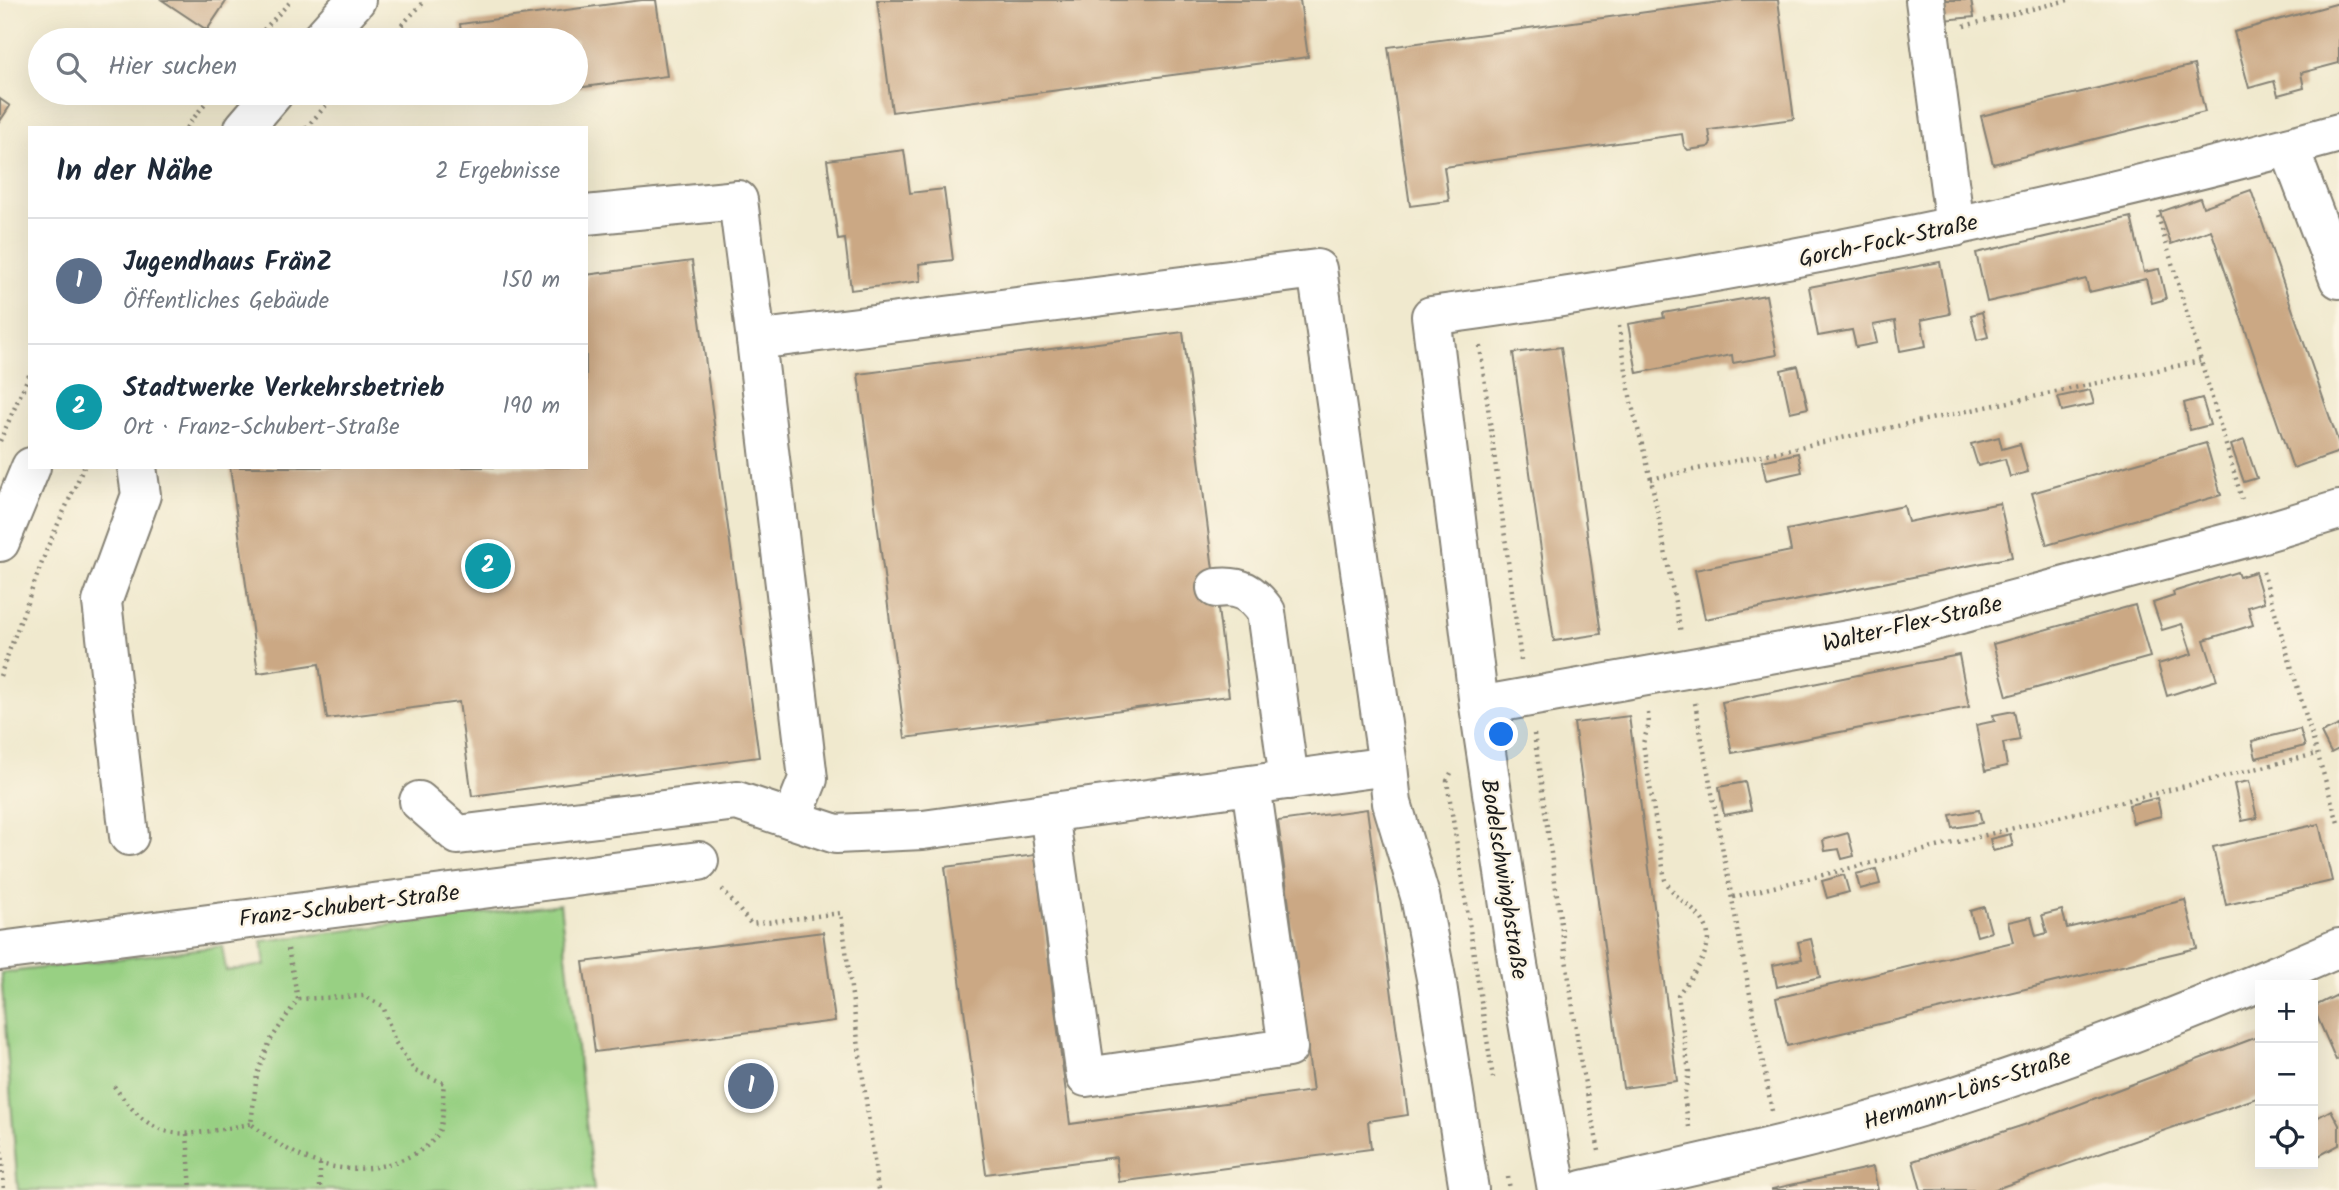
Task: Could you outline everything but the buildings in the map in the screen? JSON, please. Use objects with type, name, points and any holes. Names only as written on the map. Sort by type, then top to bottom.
[{"type":"street","points":[[331,28],[356,0]]},
{"type":"street","points":[[1927,18],[1955,227]]},
{"type":"street","points":[[246,126],[264,105]]},
{"type":"street","name":"Gorch-Fock-Straße","points":[[1431,316],[1775,264],[2149,185],[2339,134]]},
{"type":"street","points":[[2289,147],[2339,279]]},
{"type":"street","points":[[588,215],[738,200],[808,779],[792,819]]},
{"type":"street","points":[[756,340],[1317,270],[1392,803],[1420,896],[1436,978],[1469,1190]]},
{"type":"street","name":"Bodelschwinghstraße","points":[[1431,316],[1479,706],[1517,959],[1557,1190]]},
{"type":"street","points":[[0,542],[30,469]]},
{"type":"street","points":[[129,836],[102,602],[141,495],[137,469]]},
{"type":"street","name":"Walter-Flex-Straße","points":[[1479,706],[1893,632],[2240,540],[2339,510]]},
{"type":"street","points":[[1216,588],[1241,588],[1256,597],[1266,612],[1289,780]]},
{"type":"street","points":[[419,801],[458,835],[737,801],[836,834],[923,830],[1388,766]]},
{"type":"street","points":[[1049,813],[1086,1077],[1288,1048],[1251,785]]},
{"type":"street","name":"Franz-Schubert-Straße","points":[[0,951],[699,861]]},
{"type":"street","name":"Hermann-Löns-Straße","points":[[1592,1188],[1778,1145],[1932,1104],[2113,1041],[2339,948]]},
{"type":"path","points":[[265,28],[292,0]]},
{"type":"path","points":[[399,28],[426,0]]},
{"type":"path","points":[[1927,18],[2068,0]]},
{"type":"path","points":[[188,126],[204,105]]},
{"type":"path","points":[[308,126],[326,105]]},
{"type":"path","points":[[1613,290],[1631,401],[1651,479],[1733,897],[1778,1145]]},
{"type":"path","points":[[1475,310],[1527,698],[1539,761],[1581,1064],[1599,1153],[1592,1188]]},
{"type":"path","points":[[1651,479],[2200,361]]},
{"type":"path","points":[[0,441],[28,378]]},
{"type":"path","points":[[0,677],[48,546],[83,469]]},
{"type":"path","points":[[1643,678],[1649,724],[1643,743],[1665,880],[1671,891],[1701,918],[1707,933],[1708,950],[1678,995],[1689,1072],[1684,1097],[1695,1164]]},
{"type":"path","points":[[1733,897],[2316,754]]},
{"type":"path","points":[[699,861],[751,924],[841,913],[878,1190]]},
{"type":"path","points":[[251,1124],[257,1074],[270,1041],[298,999],[282,914]]},
{"type":"path","points":[[114,1086],[134,1115],[165,1132],[187,1134],[251,1124],[284,1150],[320,1164],[351,1169],[386,1166],[420,1152],[439,1131],[444,1083],[415,1071],[395,1042],[383,1006],[364,996],[298,999]]},
{"type":"path","points":[[187,1134],[191,1190]]},
{"type":"path","points":[[0,1137],[4,1190]]},
{"type":"path","points":[[320,1164],[320,1190]]},
{"type":"green space","points":[[560,904],[594,1190],[18,1190],[1,973],[222,946],[226,971],[265,965],[262,941]]},
{"type":"place","name":"Stadtwerke Verkehrsbetrieb","points":[[488,566]]},
{"type":"place","name":"Jugendhaus FränZ","points":[[751,1086]]}]
